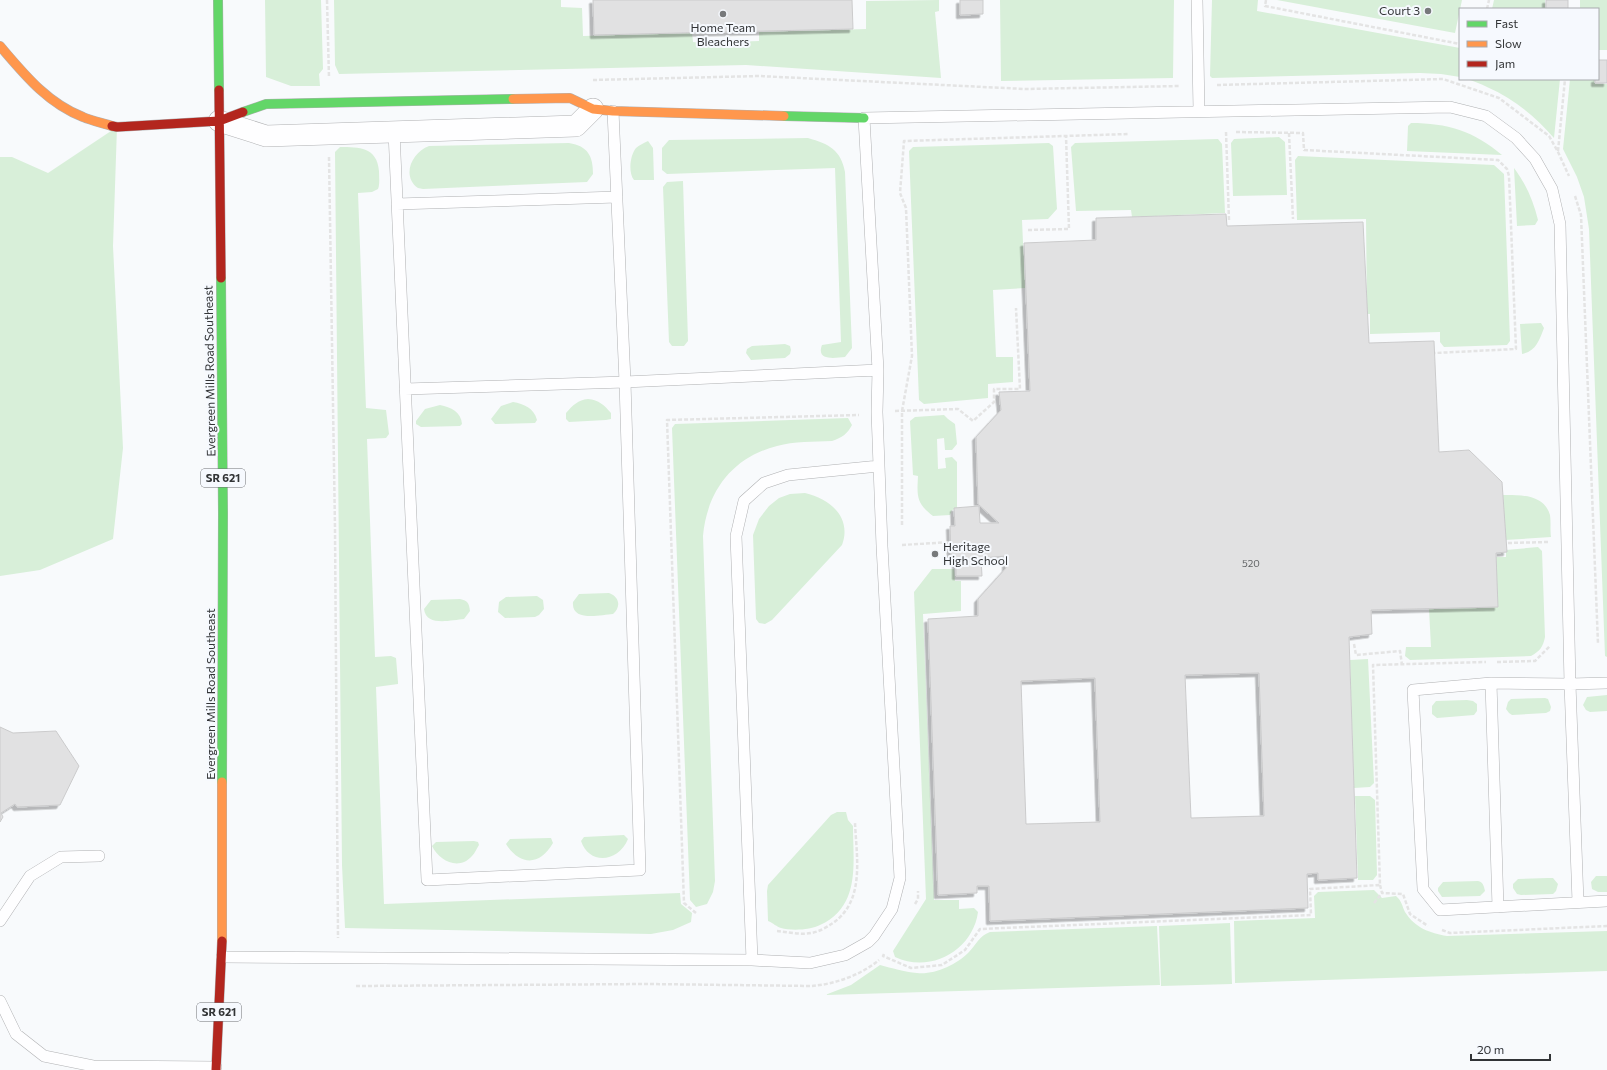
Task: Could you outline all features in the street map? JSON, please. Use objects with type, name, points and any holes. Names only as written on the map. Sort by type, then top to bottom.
[{"type":"main road","name":"Evergreen Mills Road Southeast","points":[[218,0],[223,513],[222,957]]},
{"type":"main road","points":[[0,46],[36,87],[61,106],[83,117],[117,127],[219,122],[266,104],[570,98],[593,109],[613,111],[864,118]]},
{"type":"main road","name":"SR 621","points":[[216,1069],[222,957]]},
{"type":"street","points":[[219,122],[266,136],[576,126],[593,109]]},
{"type":"lane","points":[[1198,0],[1199,111]]},
{"type":"lane","points":[[222,957],[752,960],[810,963],[845,955],[868,942],[874,936],[892,909],[900,878],[882,546],[877,412],[878,370],[864,118],[1450,107],[1486,116],[1516,138],[1535,159],[1552,189],[1560,224],[1570,684],[1578,902]]},
{"type":"lane","points":[[394,132],[427,880],[640,870],[624,382],[613,111]]},
{"type":"lane","points":[[397,204],[617,197]]},
{"type":"lane","points":[[405,389],[624,382],[878,370]]},
{"type":"lane","points":[[752,960],[736,536],[744,501],[764,483],[788,475],[880,466]]},
{"type":"lane","points":[[1607,683],[1491,683],[1413,690],[1423,889],[1440,910],[1607,901]]},
{"type":"lane","points":[[1491,683],[1498,907]]},
{"type":"lane","points":[[0,921],[30,876],[61,857],[99,856]]},
{"type":"lane","points":[[0,1001],[16,1034],[44,1056],[93,1066],[216,1069]]},
{"type":"path","points":[[327,0],[329,103]]},
{"type":"path","points":[[1266,0],[1265,6],[1459,44]]},
{"type":"path","points":[[587,81],[759,76],[1025,89],[1443,79],[1498,98],[1549,136],[1569,177]]},
{"type":"path","points":[[1558,152],[1565,80]]},
{"type":"path","points":[[1229,220],[1226,132],[1303,133],[1304,150],[1498,160],[1507,169],[1509,176],[1516,349],[1435,352]]},
{"type":"path","points":[[1289,133],[1293,219]]},
{"type":"path","points":[[328,134],[335,536],[338,957]]},
{"type":"path","points":[[902,529],[902,411],[912,356],[906,208],[900,193],[904,141],[1134,134]]},
{"type":"path","points":[[1028,230],[1069,229],[1066,136]]},
{"type":"path","points":[[1574,192],[1581,215],[1598,644]]},
{"type":"path","points":[[891,411],[958,409],[973,421],[994,402],[994,389],[1020,389],[1016,308]]},
{"type":"path","points":[[696,913],[684,903],[667,420],[859,415]]},
{"type":"path","points":[[902,537],[903,553]]},
{"type":"path","points":[[1508,543],[1554,541]]},
{"type":"path","points":[[902,545],[950,542]]},
{"type":"path","points":[[1354,644],[1356,656],[1400,651],[1402,665]]},
{"type":"path","points":[[1496,662],[1535,661],[1551,644]]},
{"type":"path","points":[[883,956],[911,968],[942,965],[964,950],[980,929],[1311,915],[1310,890],[1380,885],[1373,664],[1402,665],[1488,662]]},
{"type":"path","points":[[777,931],[812,933],[825,928],[838,919],[851,904],[858,878],[855,822]]},
{"type":"path","points":[[914,905],[918,898],[918,891]]},
{"type":"path","points":[[1374,904],[1382,893]]},
{"type":"path","points":[[356,986],[648,984],[827,985],[844,980],[874,964],[883,956],[887,949]]},
{"type":"green space","points":[[265,0],[321,0],[323,69],[319,74],[320,86],[291,86],[266,77]]},
{"type":"green space","points":[[334,0],[561,0],[561,7],[582,8],[583,36],[692,33],[693,42],[703,43],[759,41],[759,32],[866,29],[866,1],[939,0],[939,11],[935,12],[941,78],[746,65],[339,74],[335,65]]},
{"type":"green space","points":[[1000,0],[1174,0],[1173,78],[1001,81]]},
{"type":"green space","points":[[1212,0],[1258,0],[1257,11],[1459,48],[1459,77],[1420,73],[1212,78],[1210,76]]},
{"type":"green space","points":[[1277,0],[1462,0],[1460,8],[1459,8],[1455,33]]},
{"type":"green space","points":[[1494,0],[1545,0],[1545,8],[1492,8]]},
{"type":"green space","points":[[1580,0],[1607,0],[1607,50],[1599,50],[1599,8],[1580,8]]},
{"type":"green space","points":[[1470,80],[1560,80],[1554,138],[1532,115],[1524,109],[1506,97]]},
{"type":"green space","points":[[1570,80],[1594,80],[1595,84],[1607,84],[1607,657],[1605,656],[1589,229],[1584,197],[1577,177],[1563,149]]},
{"type":"green space","points":[[1411,123],[1424,123],[1460,130],[1481,140],[1502,155],[1407,151],[1408,126]]},
{"type":"green space","points":[[117,127],[113,246],[123,448],[113,539],[40,570],[0,576],[0,157],[12,157],[48,173]]},
{"type":"green space","points":[[1279,137],[1285,142],[1287,195],[1233,196],[1231,143],[1234,139]]},
{"type":"green space","points":[[808,138],[833,149],[840,158],[845,172],[852,348],[845,357],[827,357],[822,354],[821,350],[822,345],[841,342],[835,168],[667,174],[662,170],[662,148],[669,140]]},
{"type":"green space","points":[[1218,139],[1222,144],[1225,213],[1132,217],[1131,210],[1076,211],[1071,147],[1075,143]]},
{"type":"green space","points":[[648,141],[653,148],[654,180],[634,180],[630,169],[632,155],[637,147]]},
{"type":"green space","points":[[569,143],[585,149],[590,157],[593,174],[587,182],[423,189],[418,188],[410,177],[411,165],[414,159],[418,153],[429,146]]},
{"type":"green space","points":[[1049,143],[1053,146],[1057,209],[1048,219],[1022,220],[1025,288],[993,290],[996,357],[1013,357],[1013,382],[988,384],[988,398],[924,404],[919,400],[909,151],[913,147]]},
{"type":"green space","points":[[340,147],[360,148],[371,153],[378,163],[379,171],[378,189],[372,192],[358,193],[366,408],[386,410],[389,434],[386,438],[367,439],[375,657],[391,656],[396,658],[398,682],[398,684],[376,687],[384,904],[680,893],[681,904],[692,913],[691,922],[673,930],[651,934],[345,928],[342,865],[335,152]]},
{"type":"green space","points":[[1298,156],[1494,165],[1504,174],[1510,341],[1507,345],[1444,347],[1440,342],[1440,332],[1370,334],[1370,314],[1367,314],[1366,219],[1297,220],[1295,160]]},
{"type":"green space","points":[[1514,168],[1526,186],[1534,206],[1538,220],[1535,225],[1517,226]]},
{"type":"green space","points":[[683,181],[688,341],[684,346],[672,346],[669,342],[663,187],[667,182]]},
{"type":"green space","points":[[1541,323],[1544,328],[1536,345],[1527,353],[1522,354],[1520,324]]},
{"type":"green space","points":[[785,344],[790,346],[791,350],[790,354],[785,358],[751,360],[746,353],[747,349],[752,346]]},
{"type":"green space","points":[[581,400],[595,400],[604,405],[611,413],[611,419],[569,422],[566,419],[566,413],[576,403]]},
{"type":"green space","points":[[513,402],[525,405],[534,412],[537,420],[535,423],[495,424],[491,419],[501,406]]},
{"type":"green space","points":[[440,405],[448,407],[458,413],[462,424],[460,426],[421,427],[416,424],[416,421],[425,409]]},
{"type":"green space","points":[[944,415],[955,424],[957,444],[952,450],[945,450],[944,438],[937,439],[938,469],[946,468],[945,458],[952,457],[957,462],[957,509],[952,510],[950,515],[933,516],[923,507],[919,499],[918,476],[913,475],[910,421],[915,417]]},
{"type":"green space","points":[[848,418],[852,425],[847,433],[836,440],[784,444],[761,451],[747,458],[735,467],[725,478],[710,504],[703,536],[715,881],[713,892],[707,904],[696,907],[690,900],[672,428],[675,424]]},
{"type":"green space","points":[[805,493],[831,505],[842,518],[844,535],[842,545],[772,620],[765,624],[759,623],[756,619],[753,535],[759,519],[769,506],[779,498],[790,494]]},
{"type":"green space","points":[[1503,495],[1531,497],[1543,503],[1550,515],[1551,537],[1505,540]]},
{"type":"green space","points":[[1538,547],[1542,551],[1545,637],[1541,648],[1537,652],[1531,656],[1410,660],[1405,656],[1406,647],[1431,647],[1429,609],[1498,607],[1495,557],[1506,557],[1506,550]]},
{"type":"green space","points":[[932,569],[954,569],[955,581],[961,581],[961,611],[923,614],[934,900],[959,900],[959,909],[974,908],[978,912],[974,926],[968,937],[959,947],[948,955],[936,960],[909,962],[895,957],[893,951],[926,899],[914,592]]},
{"type":"green space","points":[[609,593],[615,597],[618,602],[616,611],[613,614],[587,616],[581,615],[574,608],[573,602],[579,594]]},
{"type":"green space","points":[[537,596],[543,600],[544,609],[535,617],[505,618],[498,612],[499,602],[506,597]]},
{"type":"green space","points":[[460,599],[469,604],[470,608],[470,611],[464,619],[440,621],[429,618],[426,615],[424,609],[431,600]]},
{"type":"green space","points":[[1368,659],[1374,783],[1370,787],[1354,788],[1350,660]]},
{"type":"green space","points":[[1607,695],[1607,711],[1590,712],[1586,710],[1583,705],[1587,697]]},
{"type":"green space","points":[[1511,699],[1548,699],[1551,707],[1550,711],[1546,713],[1512,715],[1506,709],[1508,702]]},
{"type":"green space","points":[[1436,701],[1473,701],[1477,704],[1477,711],[1474,715],[1437,718],[1432,714],[1432,706]]},
{"type":"green space","points":[[1355,796],[1370,796],[1375,800],[1377,875],[1373,880],[1358,880]]},
{"type":"green space","points":[[837,812],[846,812],[848,820],[853,826],[854,854],[852,882],[842,907],[833,917],[816,927],[801,930],[790,930],[778,927],[768,921],[768,885],[831,815]]},
{"type":"green space","points":[[624,835],[628,839],[618,853],[611,857],[604,858],[590,854],[585,849],[581,841],[584,837]]},
{"type":"green space","points":[[551,838],[553,843],[548,851],[536,859],[530,860],[517,856],[506,844],[510,839]]},
{"type":"green space","points":[[436,842],[478,842],[479,845],[475,852],[467,860],[461,863],[444,860],[432,846]]},
{"type":"green space","points":[[1596,876],[1607,876],[1607,892],[1598,892],[1592,889],[1591,882]]},
{"type":"green space","points":[[1553,878],[1558,884],[1556,891],[1553,894],[1521,895],[1517,894],[1513,888],[1513,884],[1518,879]]},
{"type":"green space","points":[[1478,881],[1483,884],[1485,891],[1480,896],[1442,897],[1438,891],[1438,888],[1443,882]]},
{"type":"green space","points":[[1374,890],[1382,898],[1396,896],[1401,902],[1409,918],[1418,926],[1423,929],[1447,936],[1607,931],[1607,971],[1235,983],[1234,921],[1315,918],[1314,896],[1318,892]]},
{"type":"green space","points":[[1230,923],[1232,984],[1161,986],[1159,926]]},
{"type":"green space","points":[[1157,926],[1160,985],[825,995],[851,985],[880,965],[917,973],[937,971],[951,965],[963,957],[971,950],[980,938],[990,932]]},
{"type":"building","name":"Home Team Bleachers","points":[[593,0],[852,0],[853,29],[594,35]]},
{"type":"building","points":[[960,0],[983,0],[983,14],[960,15]]},
{"type":"building","points":[[1546,0],[1568,0],[1568,8],[1546,8]]},
{"type":"building","points":[[1599,60],[1607,60],[1607,83],[1595,83],[1595,80],[1599,80]]},
{"type":"building","name":"Heritage High School","points":[[1226,214],[1227,226],[1363,222],[1369,343],[1434,341],[1439,452],[1469,450],[1502,482],[1507,552],[1496,553],[1498,607],[1371,610],[1372,634],[1349,637],[1357,878],[1318,880],[1318,873],[1307,874],[1308,908],[990,921],[989,886],[977,886],[977,893],[938,895],[928,619],[978,616],[978,599],[1006,568],[1006,556],[981,558],[982,576],[956,576],[956,558],[951,558],[950,526],[955,526],[954,508],[979,506],[980,523],[999,523],[978,504],[976,437],[1001,410],[999,392],[1030,391],[1024,243],[1096,240],[1096,218]],"holes":[[[1259,673],[1264,816],[1191,818],[1185,675]],[[1095,678],[1100,822],[1026,824],[1021,681]]]},
{"type":"building","points":[[0,727],[13,733],[56,731],[79,766],[60,805],[17,807],[15,804],[1,813],[3,817],[0,822]]},
{"type":"traffic: fast","points":[[218,0],[219,90]]},
{"type":"traffic: fast","points":[[243,112],[266,104],[513,99]]},
{"type":"traffic: fast","points":[[784,116],[864,118]]},
{"type":"traffic: fast","points":[[221,278],[223,513],[222,782]]},
{"type":"traffic: slow","points":[[0,46],[27,77],[58,104],[90,120],[112,126]]},
{"type":"traffic: slow","points":[[513,99],[570,98],[593,109],[613,111],[784,116]]},
{"type":"traffic: slow","points":[[222,782],[222,941]]},
{"type":"traffic: jam","points":[[219,90],[221,278]]},
{"type":"traffic: jam","points":[[112,126],[117,127],[219,121],[243,112]]},
{"type":"traffic: jam","points":[[216,1070],[222,941]]},
{"type":"place","name":"Court 3","points":[[1428,11]]},
{"type":"place","name":"Home Team Bleachers","points":[[723,14]]},
{"type":"place","name":"Heritage High School","points":[[935,554]]}]
